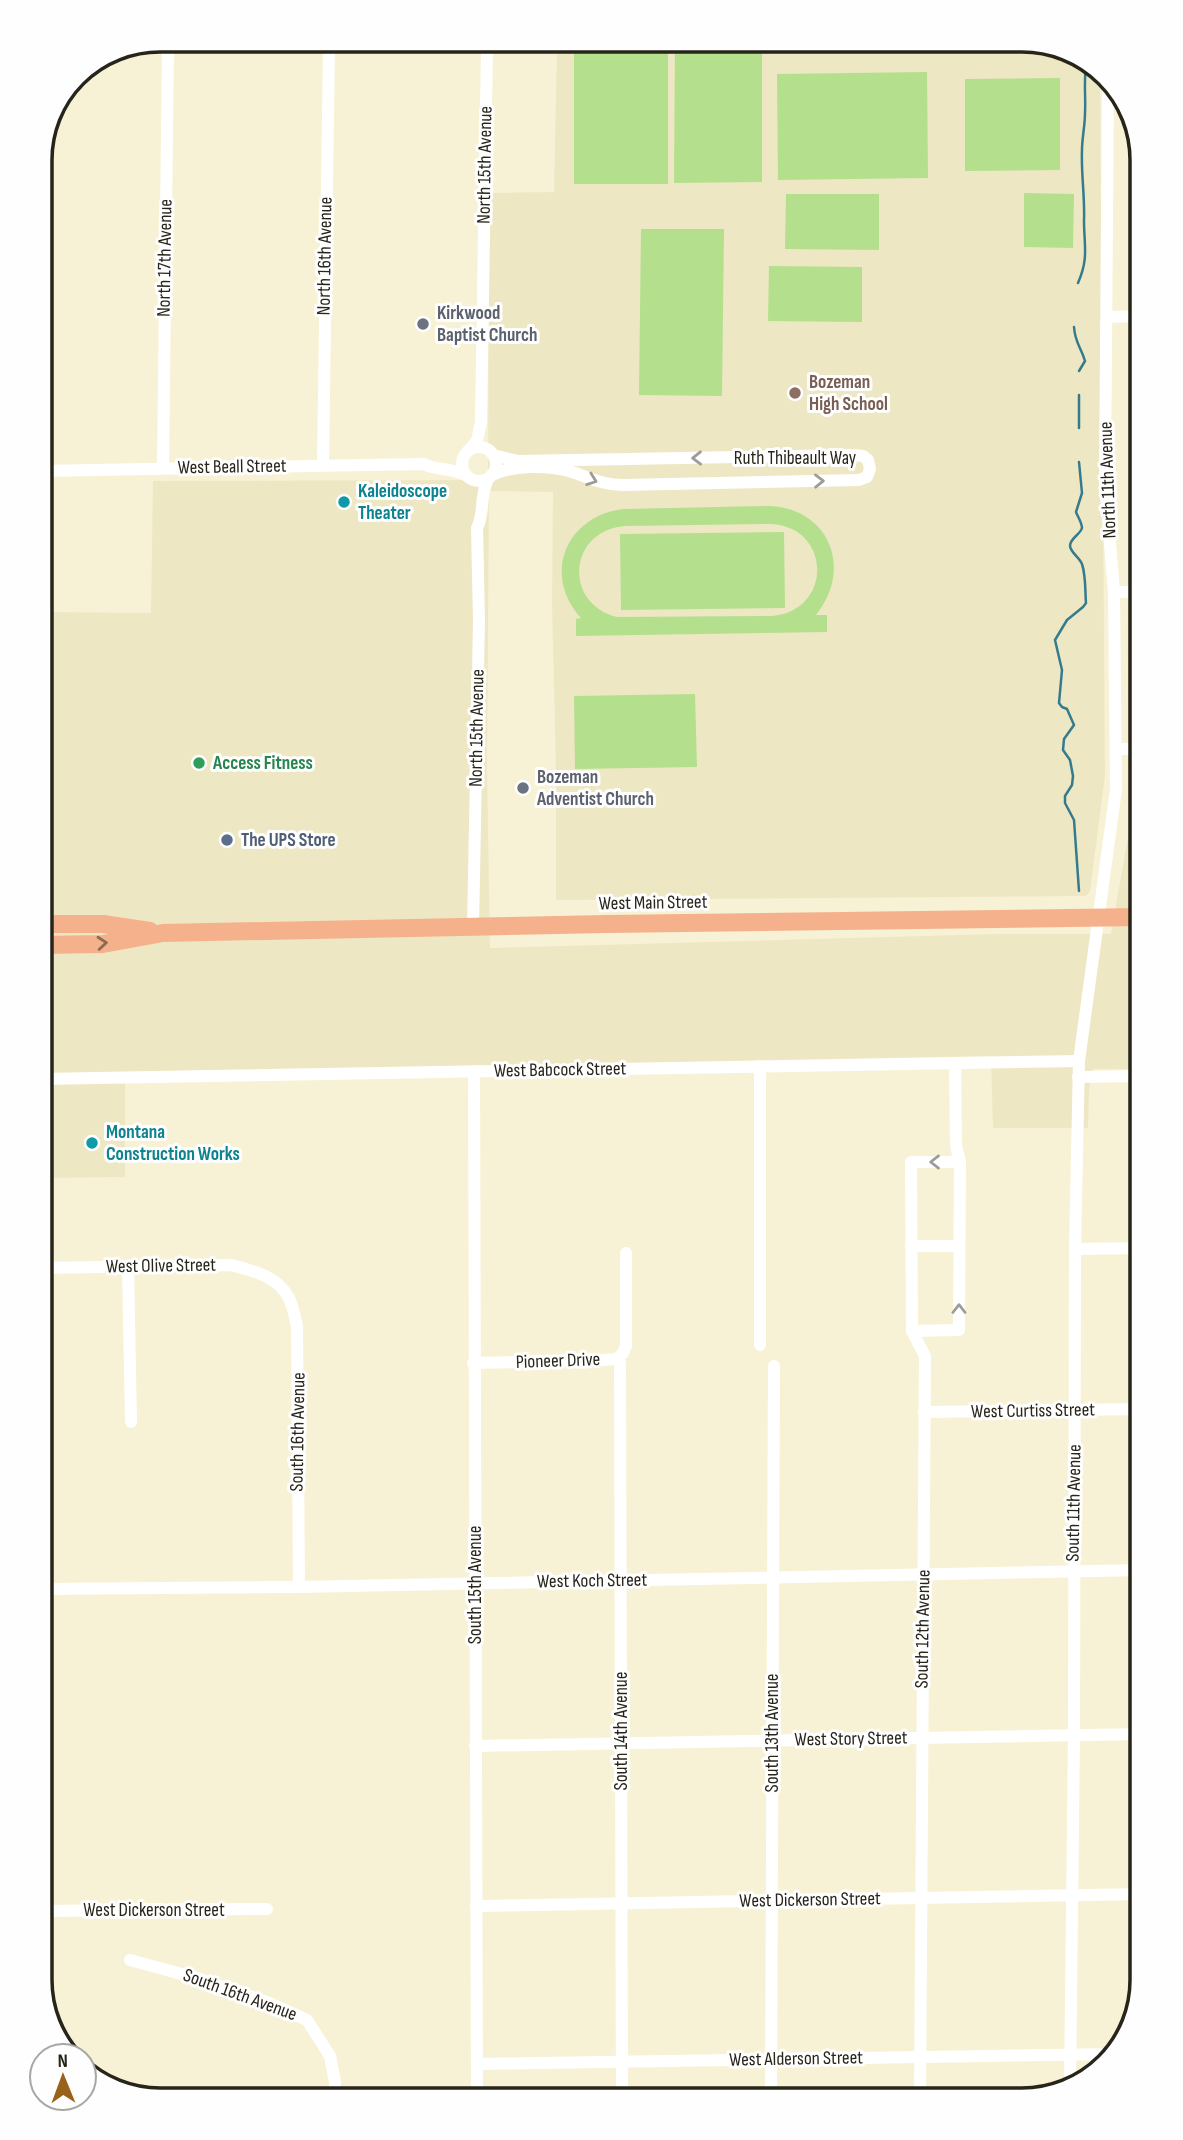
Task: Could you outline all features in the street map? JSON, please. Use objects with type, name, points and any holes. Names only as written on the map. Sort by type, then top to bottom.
[{"type":"highway","name":"West Main Street","points":[[53,945],[103,944],[163,933],[1130,917]]},
{"type":"highway","name":"West Main Street","points":[[53,925],[103,924],[163,933]]},
{"type":"street","name":"North 17th Avenue","points":[[163,468],[168,52]]},
{"type":"street","name":"North 16th Avenue","points":[[323,465],[329,52]]},
{"type":"street","name":"North 15th Avenue","points":[[467,452],[477,441],[482,411],[487,52]]},
{"type":"street","name":"North 11th Avenue","points":[[1098,917],[1116,789],[1114,592],[1105,483],[1108,95]]},
{"type":"street","points":[[1107,317],[1130,316]]},
{"type":"street","name":"North 15th Avenue","points":[[482,411],[492,453]]},
{"type":"street","points":[[480,447],[492,453],[496,465],[490,477],[476,481],[465,475],[461,465],[467,452],[480,447]]},
{"type":"street","name":"West Beall Street","points":[[424,464],[431,460],[452,459],[467,452]]},
{"type":"street","name":"Ruth Thibeault Way","points":[[490,477],[510,469],[558,469],[604,484],[636,485],[859,480],[866,477],[870,469],[868,460],[863,456],[852,455],[518,461],[492,453]]},
{"type":"street","name":"West Beall Street","points":[[53,471],[424,464],[452,469],[465,475]]},
{"type":"street","name":"North 15th Avenue","points":[[465,475],[472,488],[473,520],[477,528],[480,621],[474,927]]},
{"type":"street","name":"North 15th Avenue","points":[[477,528],[481,521],[481,497],[490,477]]},
{"type":"street","points":[[1114,592],[1130,592]]},
{"type":"street","points":[[1116,750],[1130,749]]},
{"type":"street","name":"South 11th Avenue","points":[[1070,2076],[1078,1077],[1098,917]]},
{"type":"street","name":"West Babcock Street","points":[[52,1079],[1079,1061]]},
{"type":"street","points":[[912,1331],[959,1330],[960,1162],[956,1146],[956,1063]]},
{"type":"street","points":[[760,1066],[760,1345]]},
{"type":"street","name":"South 15th Avenue","points":[[474,1071],[477,2087]]},
{"type":"street","points":[[1078,1077],[1130,1076]]},
{"type":"street","name":"South 12th Avenue","points":[[920,2088],[925,1356],[912,1331],[912,1162],[960,1162]]},
{"type":"street","points":[[911,1246],[959,1246]]},
{"type":"street","points":[[1075,1249],[1130,1248]]},
{"type":"street","name":"Pioneer Drive","points":[[473,1363],[617,1359],[626,1346],[626,1253]]},
{"type":"street","name":"West Olive Street","points":[[52,1268],[231,1265],[258,1271],[277,1284]]},
{"type":"street","points":[[128,1266],[131,1422]]},
{"type":"street","name":"South 16th Avenue","points":[[277,1284],[289,1299],[297,1326],[299,1587]]},
{"type":"street","name":"South 14th Avenue","points":[[620,1363],[622,2088]]},
{"type":"street","name":"South 13th Avenue","points":[[771,2088],[774,1366]]},
{"type":"street","name":"West Curtiss Street","points":[[924,1412],[1130,1409]]},
{"type":"street","name":"West Koch Street","points":[[52,1590],[1130,1570]]},
{"type":"street","name":"West Story Street","points":[[475,1746],[1130,1734]]},
{"type":"street","name":"West Dickerson Street","points":[[476,1906],[1130,1894]]},
{"type":"street","name":"West Dickerson Street","points":[[52,1910],[267,1909]]},
{"type":"street","name":"South 16th Avenue","points":[[130,1960],[197,1978],[302,2016],[330,2056],[335,2087]]},
{"type":"street","name":"West Alderson Street","points":[[478,2064],[1101,2054]]},
{"type":"shaded area","points":[[557,52],[1030,53],[1057,58],[1083,71],[1100,85],[1105,775],[1090,891],[1086,896],[557,900],[553,492],[489,491],[487,769],[490,948],[996,934],[1111,934],[1130,825],[1130,1069],[1093,1069],[1089,1090],[1088,1128],[993,1128],[991,1056],[125,1072],[125,1177],[52,1178],[53,612],[151,613],[153,481],[468,480],[488,490],[489,193],[554,192]]},
{"type":"shaded area","points":[[1128,749],[1130,749],[1130,825]]},
{"type":"green space","points":[[574,52],[668,53],[668,184],[574,184]]},
{"type":"green space","points":[[675,53],[762,53],[762,182],[674,183]]},
{"type":"green space","points":[[927,72],[928,178],[778,180],[777,74]]},
{"type":"green space","points":[[1060,78],[1060,170],[965,171],[965,79]]},
{"type":"green space","points":[[1024,193],[1074,194],[1073,248],[1024,247]]},
{"type":"green space","points":[[786,194],[879,194],[879,250],[785,249]]},
{"type":"green space","points":[[641,229],[724,229],[722,396],[639,395]]},
{"type":"green space","points":[[769,266],[862,267],[862,322],[768,321]]},
{"type":"green space","points":[[770,506],[791,510],[808,518],[821,530],[834,561],[833,579],[827,597],[816,615],[827,615],[827,632],[576,636],[576,619],[581,618],[569,601],[563,583],[562,566],[566,549],[588,522],[624,509]],"holes":[[[771,524],[791,529],[805,539],[814,553],[817,569],[815,585],[806,600],[792,611],[772,616],[617,617],[599,609],[587,597],[581,583],[579,568],[583,553],[592,540],[606,530],[625,526]]]},
{"type":"green space","points":[[784,532],[785,608],[621,610],[620,534]]},
{"type":"green space","points":[[695,694],[697,767],[575,769],[574,696]]},
{"type":"waterway","points":[[1078,283],[1084,266],[1085,252],[1082,145],[1085,73]]},
{"type":"waterway","points":[[1074,327],[1085,361],[1079,371]]},
{"type":"waterway","points":[[1079,395],[1079,428]]},
{"type":"waterway","points":[[1079,462],[1082,493],[1076,512],[1082,528],[1070,546],[1082,564],[1086,603],[1067,620],[1055,640],[1062,670],[1059,703],[1067,709],[1074,725],[1064,739],[1063,750],[1070,760],[1073,776],[1065,803],[1074,820],[1079,891]]},
{"type":"place","name":"Kirkwood Baptist Church","points":[[423,324]]},
{"type":"place","name":"Bozeman High School","points":[[795,393]]},
{"type":"place","name":"Kaleidoscope Theater","points":[[344,502]]},
{"type":"place","name":"Access Fitness","points":[[199,763]]},
{"type":"place","name":"Bozeman Adventist Church","points":[[523,788]]},
{"type":"place","name":"The UPS Store","points":[[227,840]]},
{"type":"place","name":"Montana Construction Works","points":[[92,1143]]}]
